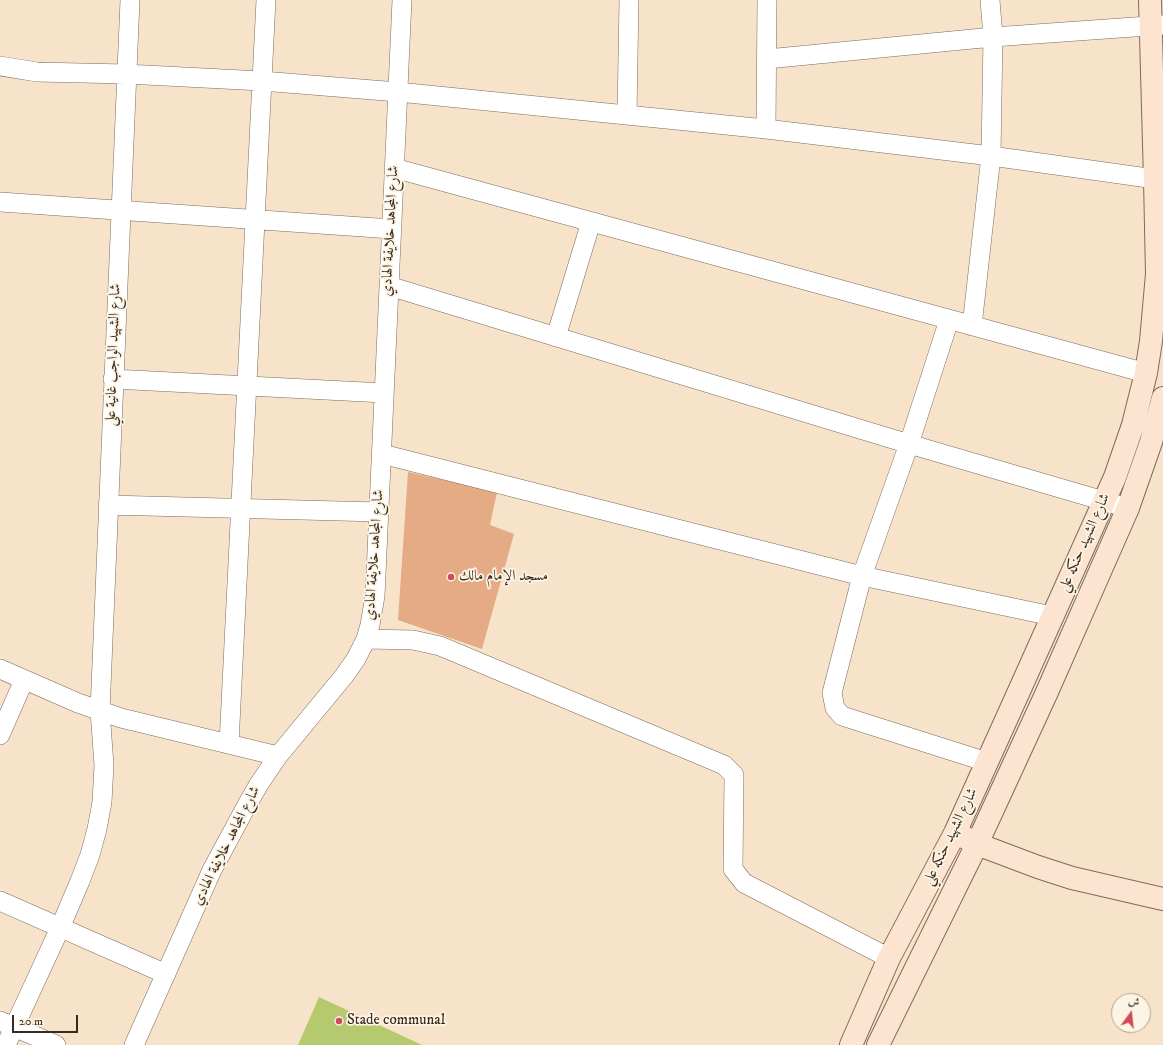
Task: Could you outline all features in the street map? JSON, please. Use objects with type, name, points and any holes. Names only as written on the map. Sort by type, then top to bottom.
[{"type":"main road","name":"شارع الشهيد حنكه علي","points":[[851,1045],[889,958],[955,833],[1104,501],[1129,438],[1146,373],[1154,321],[1156,281],[1159,179],[1157,26],[1150,0]]},
{"type":"main road","name":"شارع الشهيد حنكه علي","points":[[878,1045],[977,844],[1047,692],[1128,508],[1151,442],[1163,398]]},
{"type":"main road","points":[[955,833],[977,844],[1072,878],[1163,899]]},
{"type":"street","name":"شارع الشهيد الواجب غانية علي","points":[[6,1045],[7,1024],[60,928],[90,855],[97,829],[104,784],[100,711],[130,0]]},
{"type":"street","points":[[229,744],[266,0]]},
{"type":"street","name":"شارع المجاهد خلايفة الهادي","points":[[134,1045],[212,870],[247,805],[278,756],[344,676],[356,658],[366,639],[374,610],[402,0]]},
{"type":"street","points":[[627,115],[629,0]]},
{"type":"street","points":[[766,129],[767,0]]},
{"type":"street","points":[[972,326],[991,156],[993,37],[990,0]]},
{"type":"street","points":[[767,58],[993,37],[1157,26]]},
{"type":"street","points":[[0,66],[37,72],[126,74],[262,81],[398,92],[766,129],[991,156],[1159,179]]},
{"type":"street","points":[[394,168],[1146,373]]},
{"type":"street","points":[[0,202],[120,209],[392,229]]},
{"type":"street","points":[[556,337],[591,222]]},
{"type":"street","points":[[389,286],[909,444],[1128,508]]},
{"type":"street","points":[[949,320],[909,444],[862,576],[832,693],[835,708],[842,716],[987,762]]},
{"type":"street","points":[[113,380],[384,393]]},
{"type":"street","points":[[382,454],[862,576],[1052,616]]},
{"type":"street","points":[[108,505],[379,512]]},
{"type":"street","points":[[366,639],[413,640],[440,646],[724,765],[734,774],[733,869],[744,884],[889,958]]},
{"type":"street","points":[[0,670],[78,703],[121,718],[278,756]]},
{"type":"street","points":[[0,735],[24,680]]},
{"type":"street","points":[[0,901],[166,974]]},
{"type":"street","points":[[7,1024],[56,1045]]},
{"type":"green space","name":"Stade communal","points":[[319,997],[422,1045],[298,1045]]},
{"type":"building","name":"مسجد الإمام مالك","points":[[408,472],[497,492],[490,525],[514,534],[482,649],[398,620]]},
{"type":"place","name":"مسجد الإمام مالك","points":[[451,577]]},
{"type":"place","name":"Stade communal","points":[[339,1021]]}]
